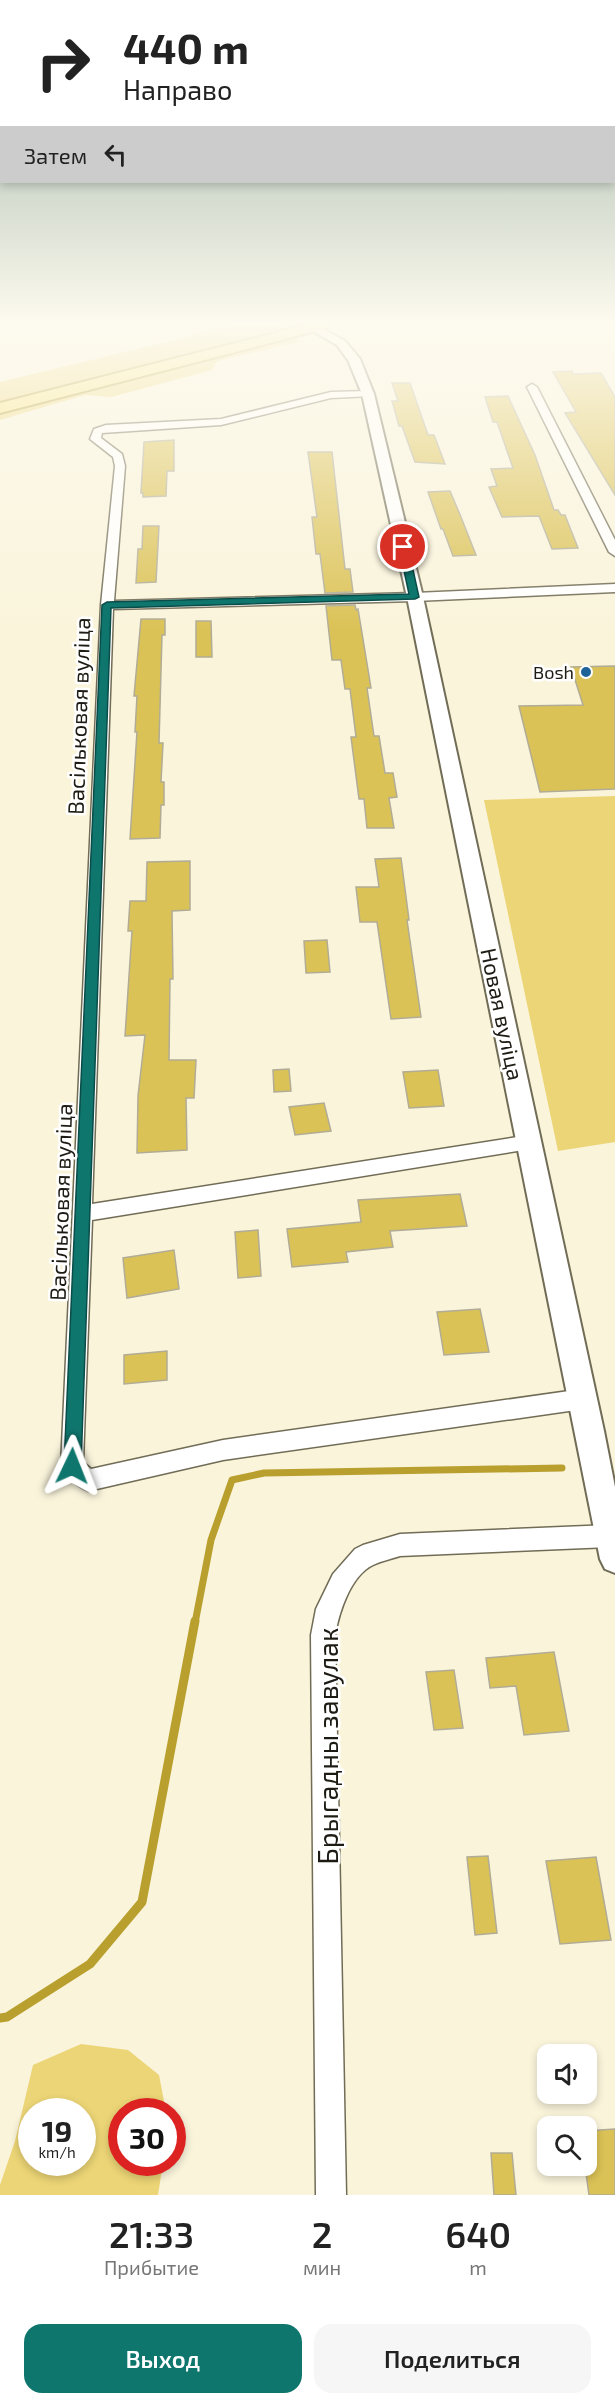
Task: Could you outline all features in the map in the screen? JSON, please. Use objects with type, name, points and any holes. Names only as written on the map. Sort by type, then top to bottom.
[{"type":"street","name":"Васільковая вуліца","points":[[147,427],[98,431],[95,439],[118,456],[120,465],[107,605],[72,1466],[88,1480],[223,1450],[583,1399]]},
{"type":"street","name":"Новая вуліца","points":[[376,427],[415,597],[613,1547]]},
{"type":"street","points":[[552,427],[615,552]]},
{"type":"street","points":[[107,605],[415,597],[615,588]]},
{"type":"street","points":[[84,1213],[530,1142]]},
{"type":"street","name":"Брыгадны завулак","points":[[331,2195],[323,1635],[328,1609],[341,1581],[363,1557],[400,1545],[613,1547]]},
{"type":"shaded area","points":[[615,796],[615,1142],[558,1151],[484,800]]},
{"type":"shaded area","points":[[81,2044],[128,2050],[159,2075],[163,2098],[108,2098],[108,2176],[161,2176],[158,2195],[0,2195],[0,2185],[18,2128],[18,2176],[96,2176],[96,2098],[25,2098],[33,2065]]},
{"type":"building","points":[[403,427],[425,427],[428,435],[434,435],[445,464],[415,462]]},
{"type":"building","points":[[499,427],[522,427],[535,455],[554,510],[565,515],[578,548],[552,549],[539,516],[502,517],[489,487],[497,486],[491,469],[513,468]]},
{"type":"building","points":[[574,427],[615,427],[615,495]]},
{"type":"building","points":[[174,440],[174,471],[167,471],[166,496],[143,497],[141,493],[144,442]]},
{"type":"building","points":[[308,452],[332,452],[345,569],[350,569],[353,592],[325,593],[320,554],[316,554],[312,517],[317,517]]},
{"type":"building","points":[[450,491],[476,555],[453,556],[443,529],[441,529],[428,492]]},
{"type":"building","points":[[143,526],[159,526],[156,582],[136,583],[138,549],[142,549]]},
{"type":"building","points":[[355,605],[356,610],[358,609],[371,688],[367,688],[374,736],[379,736],[385,773],[393,773],[397,797],[389,798],[394,828],[367,828],[364,799],[359,799],[351,737],[356,737],[350,689],[345,689],[341,660],[332,660],[326,606]]},
{"type":"building","points":[[141,619],[165,619],[165,635],[162,635],[159,743],[163,743],[161,782],[164,782],[164,805],[161,805],[160,838],[130,839],[137,732],[135,732],[137,696],[134,696]]},
{"type":"building","points":[[196,621],[211,621],[212,657],[196,657]]},
{"type":"building","points":[[615,666],[615,789],[540,792],[519,706],[583,705],[571,667]]},
{"type":"building","points":[[401,858],[421,1017],[391,1019],[377,922],[360,922],[356,887],[379,887],[375,859]]},
{"type":"building","points":[[190,861],[190,910],[172,911],[173,979],[170,979],[169,1060],[196,1060],[194,1098],[186,1098],[187,1150],[137,1153],[138,1096],[145,1035],[125,1036],[132,931],[128,931],[130,901],[146,901],[147,862]]},
{"type":"building","points":[[327,940],[330,972],[306,973],[304,941]]},
{"type":"building","points":[[289,1069],[291,1091],[274,1092],[273,1070]]},
{"type":"building","points":[[438,1070],[444,1106],[409,1108],[403,1072]]},
{"type":"building","points":[[324,1103],[331,1131],[295,1135],[289,1107]]},
{"type":"building","points":[[460,1194],[467,1226],[390,1231],[393,1247],[346,1252],[348,1262],[292,1267],[287,1229],[361,1222],[358,1200]]},
{"type":"building","points":[[258,1230],[261,1276],[238,1278],[235,1232]]},
{"type":"building","points":[[174,1250],[179,1289],[127,1298],[123,1258]]},
{"type":"building","points":[[480,1309],[489,1352],[444,1355],[437,1312]]},
{"type":"building","points":[[167,1351],[167,1380],[124,1384],[124,1355]]},
{"type":"building","points":[[554,1652],[569,1731],[524,1735],[516,1686],[490,1688],[486,1658]]},
{"type":"building","points":[[454,1670],[463,1728],[434,1730],[426,1672]]},
{"type":"building","points":[[488,1856],[497,1933],[475,1935],[467,1857]]},
{"type":"building","points":[[596,1857],[611,1940],[560,1944],[546,1861]]},
{"type":"building","points":[[615,2129],[615,2195],[589,2195],[586,2176],[597,2176],[597,2130]]},
{"type":"building","points":[[491,2153],[512,2153],[516,2195],[494,2195]]},
{"type":"waterway","points":[[195,1623],[211,1540],[232,1480],[264,1473],[562,1468]]},
{"type":"waterway","points":[[0,2018],[7,2017],[90,1964],[142,1902],[195,1621]]},
{"type":"place","name":"Bosh","points":[[586,672]]},
{"type":"route","points":[[72,1466],[107,605],[415,597],[403,547]]}]
